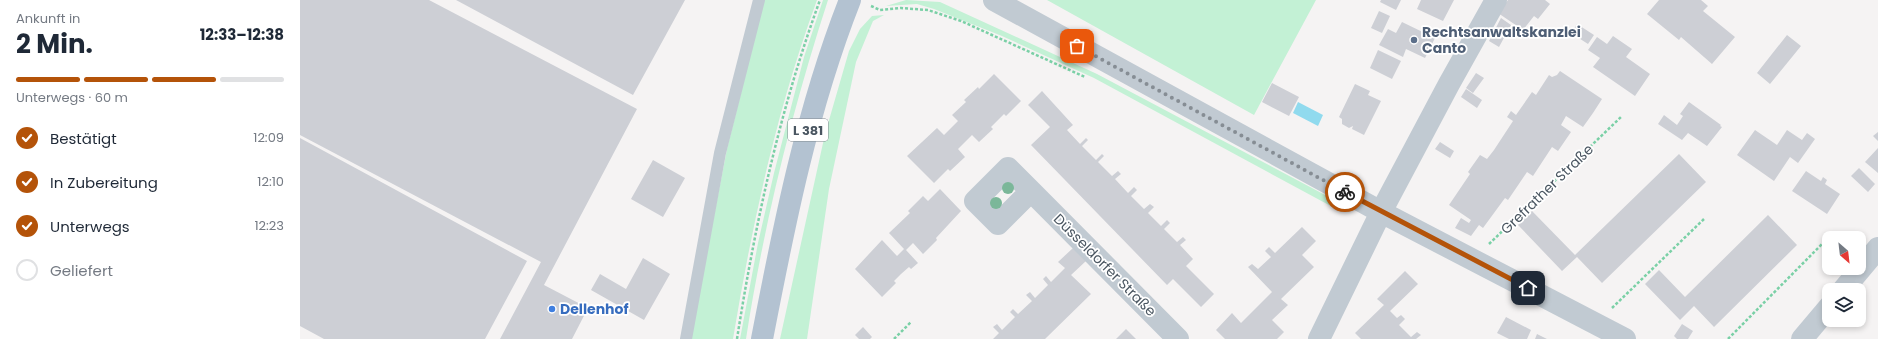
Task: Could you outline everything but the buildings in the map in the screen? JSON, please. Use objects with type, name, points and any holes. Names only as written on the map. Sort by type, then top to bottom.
[{"type":"main road","name":"L 381","points":[[762,339],[777,262],[809,122],[858,2]]},
{"type":"street","points":[[994,0],[1381,212],[1625,339]]},
{"type":"street","points":[[1319,339],[1381,212],[1449,84],[1496,0]]},
{"type":"street","name":"Düsseldorfer Straße","points":[[1031,190],[1178,339]]},
{"type":"street","points":[[1849,283],[1878,248]]},
{"type":"street","points":[[1802,339],[1822,315]]},
{"type":"lane","points":[[686,339],[720,153],[759,0]]},
{"type":"path","points":[[858,2],[880,10],[901,8],[928,10],[961,21],[1091,80]]},
{"type":"path","name":"Grefrather Straße","points":[[1473,260],[1621,117]]},
{"type":"path","points":[[1596,324],[1705,218]]},
{"type":"path","points":[[1728,339],[1822,244]]},
{"type":"path","points":[[894,339],[910,322]]},
{"type":"green space","points":[[764,0],[817,0],[790,83],[767,167],[740,296],[733,339],[690,339],[727,149]]},
{"type":"green space","points":[[823,0],[828,0],[791,125],[770,210],[746,339],[740,339],[758,243],[774,173],[804,57]]},
{"type":"green space","points":[[906,0],[940,2],[1097,74],[1344,205],[1340,211],[1094,78],[1002,36],[934,9],[917,4],[886,6]]},
{"type":"green space","points":[[1047,0],[1316,0],[1254,115]]},
{"type":"green space","points":[[884,15],[873,21],[856,62],[829,189],[807,339],[780,339],[825,134],[849,51],[860,29],[872,16]]},
{"type":"water","points":[[1298,102],[1323,115],[1318,126],[1293,113]]},
{"type":"way so far","points":[[1077,46],[1345,192]]},
{"type":"place","name":"Rechtsanwaltskanzlei Canto","points":[[1414,40]]},
{"type":"place","name":"Dellenhof","points":[[552,309]]},
{"type":"route","points":[[1345,192],[1528,288]]}]
